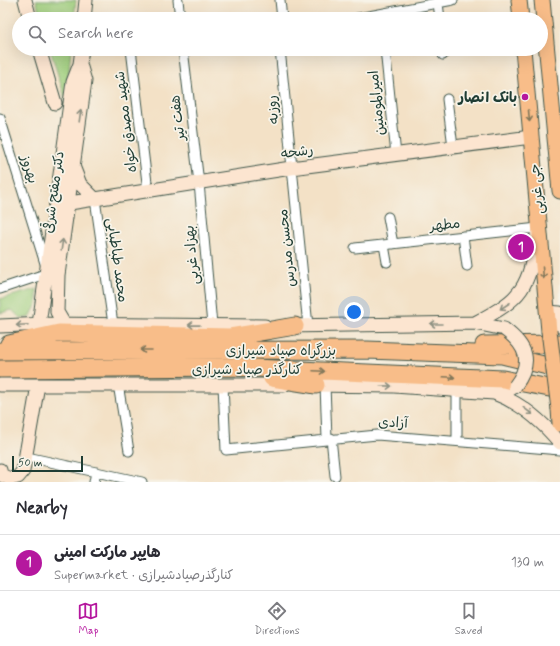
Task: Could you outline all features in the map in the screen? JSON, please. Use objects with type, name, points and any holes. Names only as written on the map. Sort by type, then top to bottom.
[{"type":"highway","points":[[0,346],[59,333],[230,337],[301,326]]},
{"type":"highway","points":[[367,350],[497,344],[560,344]]},
{"type":"highway","name":"بزرگراه صیاد شیرازی","points":[[0,352],[367,350],[502,355],[560,368]]},
{"type":"highway","name":"بزرگراه صیاد شیرازی","points":[[0,370],[232,367],[503,379],[560,390]]},
{"type":"highway","points":[[0,370],[74,376],[263,377],[320,385]]},
{"type":"main road","points":[[25,0],[28,12]]},
{"type":"main road","points":[[85,12],[86,0]]},
{"type":"main road","points":[[519,0],[520,12]]},
{"type":"main road","name":"جی غربی","points":[[542,0],[544,12]]},
{"type":"main road","name":"جی غربی","points":[[548,46],[556,107],[560,191]]},
{"type":"main road","points":[[41,56],[55,103]]},
{"type":"main road","name":"دکتر مفتح شرقی","points":[[40,324],[53,274],[62,204],[73,82],[80,64],[81,56]]},
{"type":"main road","name":"جی غربی","points":[[524,56],[532,138],[538,224],[553,321],[560,424]]},
{"type":"main road","name":"دکتر مفتح شرقی","points":[[62,204],[73,166],[85,81],[80,64]]},
{"type":"main road","name":"رشحه","points":[[62,204],[291,168],[532,138]]},
{"type":"main road","points":[[73,166],[80,184],[95,199]]},
{"type":"main road","points":[[475,323],[511,302],[525,284],[532,265],[538,224]]},
{"type":"main road","name":"دکتر مفتح شرقی","points":[[53,274],[58,312],[64,324]]},
{"type":"main road","points":[[0,326],[40,324],[113,324],[301,326],[475,323],[504,329],[518,339],[524,351],[525,365],[522,376],[515,386],[509,390],[494,393]]},
{"type":"main road","name":"کنارگذر صیاد شیرازی","points":[[0,385],[118,384],[394,386],[457,395],[494,393]]},
{"type":"main road","points":[[0,470],[1,475],[10,481],[18,477],[23,471],[27,457],[38,385]]},
{"type":"main road","points":[[494,393],[508,398],[523,407],[542,423],[560,443]]},
{"type":"street","points":[[178,0],[179,12]]},
{"type":"street","points":[[280,0],[281,12]]},
{"type":"street","points":[[399,12],[453,0]]},
{"type":"street","points":[[438,3],[439,12]]},
{"type":"street","name":"شهید مصدق خواه","points":[[132,56],[148,191]]},
{"type":"street","name":"هفت تیر","points":[[185,56],[199,183]]},
{"type":"street","name":"روزبه","points":[[281,56],[291,168]]},
{"type":"street","name":"امیرالمومنین","points":[[386,56],[396,154]]},
{"type":"street","points":[[447,99],[453,147]]},
{"type":"street","name":"بهروز","points":[[0,118],[53,274]]},
{"type":"street","name":"محسن مدرس","points":[[291,168],[301,326]]},
{"type":"street","name":"بهزاد غربی","points":[[199,183],[212,325]]},
{"type":"street","name":"محمد طباطبایی","points":[[95,199],[113,324]]},
{"type":"street","points":[[388,217],[388,262]]},
{"type":"street","name":"مطهر","points":[[355,248],[463,236],[538,224]]},
{"type":"street","points":[[463,236],[467,266]]},
{"type":"street","points":[[0,290],[53,274]]},
{"type":"street","points":[[118,384],[129,451]]},
{"type":"street","name":"آزادی","points":[[223,385],[226,450],[329,438],[377,435],[457,440],[560,450]]},
{"type":"street","points":[[320,385],[334,476]]},
{"type":"street","points":[[457,395],[457,440]]},
{"type":"street","points":[[27,457],[142,482]]},
{"type":"street","points":[[94,482],[96,472]]},
{"type":"green space","points":[[36,0],[76,0],[75,12],[39,12]]},
{"type":"green space","points":[[52,56],[70,56],[66,101]]},
{"type":"green space","points":[[37,289],[37,304],[30,317],[21,319],[12,310],[0,313],[0,299]]},
{"type":"place","name":"بانک انصار","points":[[525,97]]},
{"type":"place","name":"هایپر مارکت امینی","points":[[521,247]]}]
